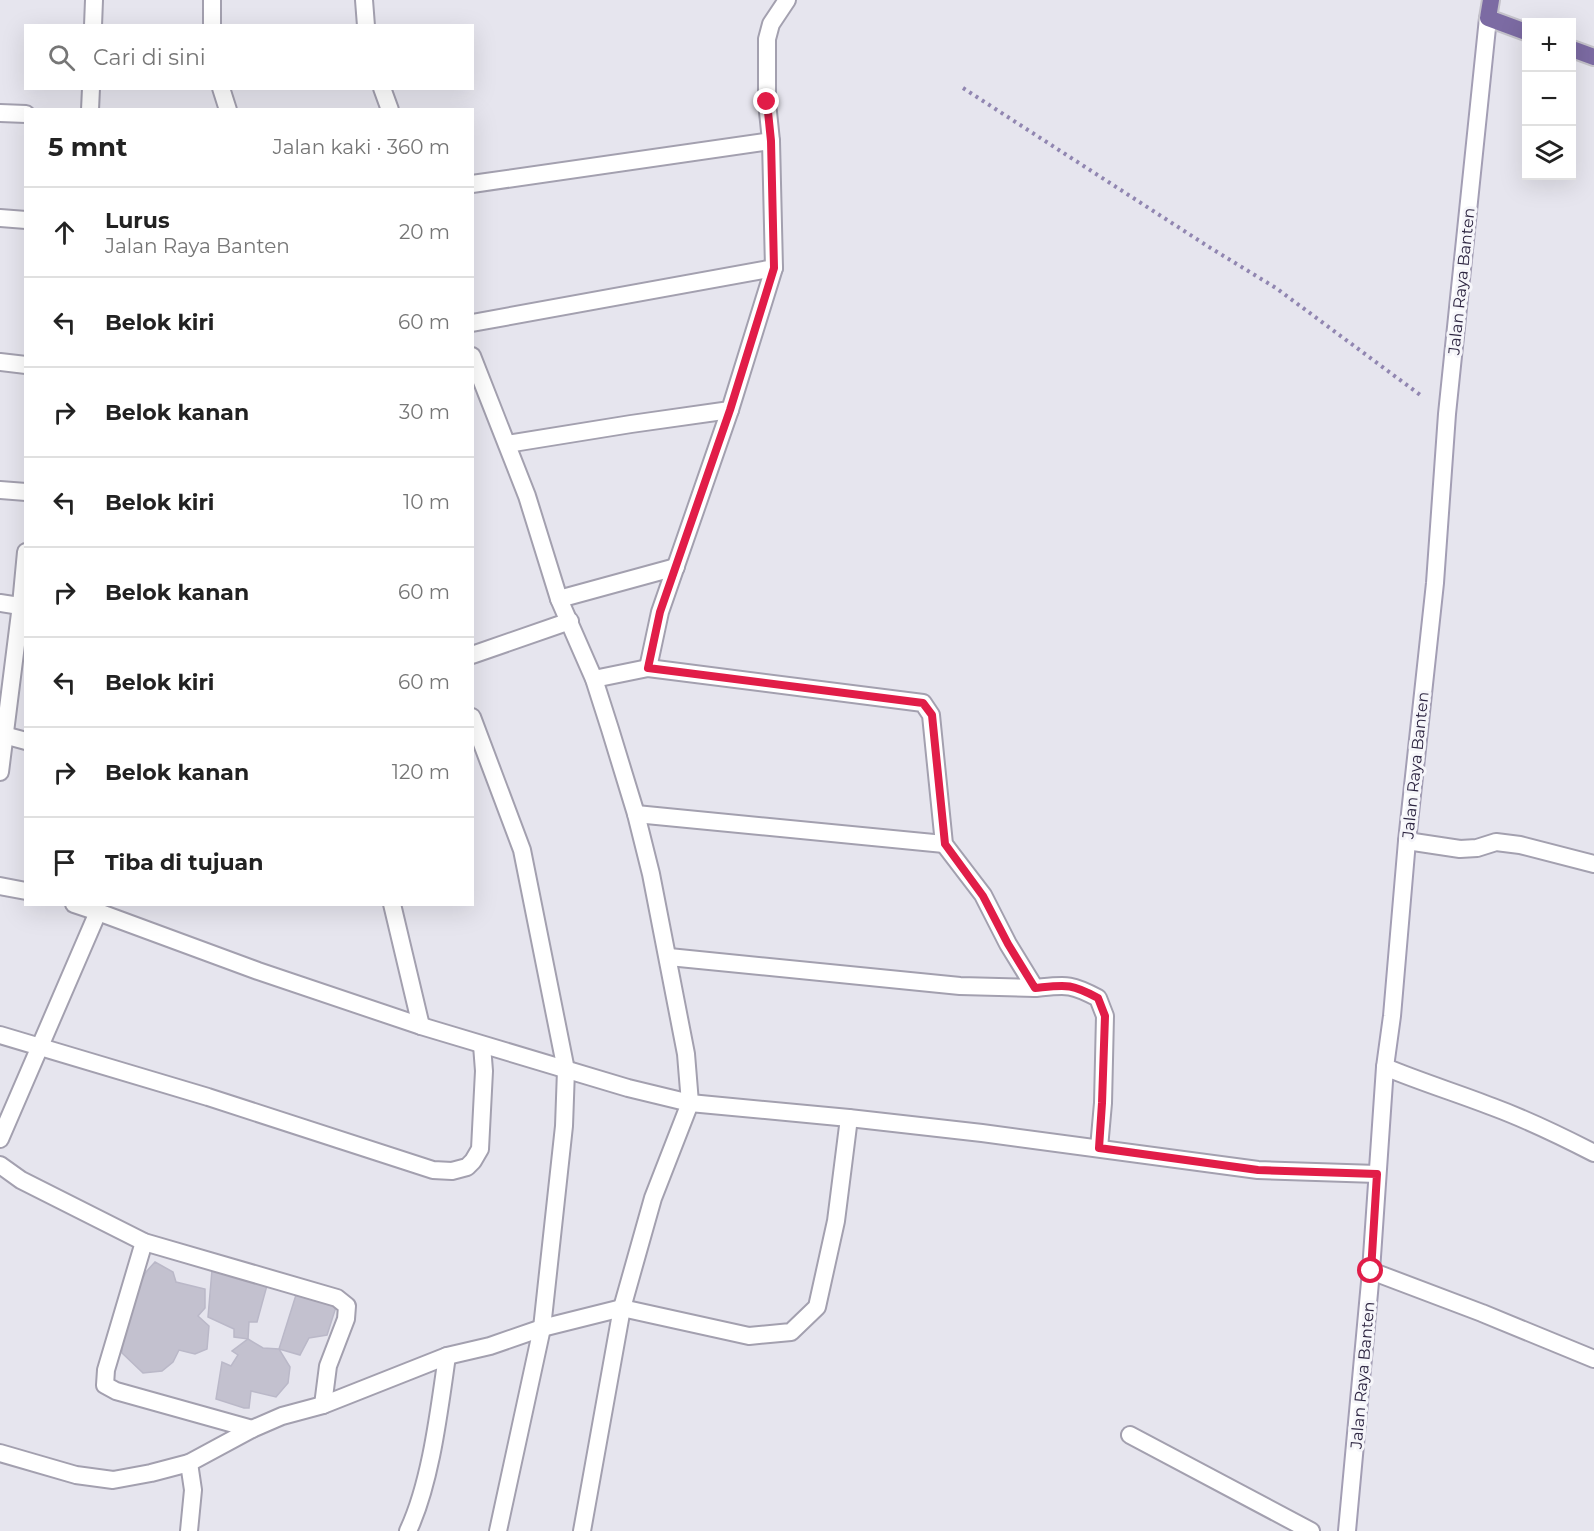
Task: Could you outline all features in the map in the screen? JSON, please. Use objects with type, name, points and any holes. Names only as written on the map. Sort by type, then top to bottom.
[{"type":"main road","name":"Jalan Raya Banten","points":[[1488,18],[1491,0]]},
{"type":"main road","points":[[1488,18],[1522,30]]},
{"type":"main road","points":[[1576,50],[1594,57]]},
{"type":"street","points":[[93,24],[94,0]]},
{"type":"street","points":[[212,0],[212,24]]},
{"type":"street","points":[[364,0],[366,24]]},
{"type":"street","points":[[648,668],[660,612],[730,410],[774,268],[771,141],[767,102],[767,39],[771,24],[787,0]]},
{"type":"street","name":"Jalan Raya Banten","points":[[1347,1531],[1371,1271],[1385,1067],[1435,583],[1447,414],[1488,18]]},
{"type":"street","points":[[90,108],[91,90]]},
{"type":"street","points":[[222,90],[227,108]]},
{"type":"street","points":[[383,90],[389,108]]},
{"type":"street","points":[[0,113],[24,114]]},
{"type":"street","points":[[474,184],[771,141]]},
{"type":"street","points":[[0,218],[24,220]]},
{"type":"street","points":[[474,323],[774,268]]},
{"type":"street","points":[[474,361],[527,496],[560,599],[594,679],[636,814],[669,957],[686,1054],[690,1103],[653,1198],[622,1308],[582,1531]]},
{"type":"street","points":[[0,362],[24,366]]},
{"type":"street","points":[[507,444],[730,410]]},
{"type":"street","points":[[0,490],[24,492]]},
{"type":"street","points":[[560,599],[676,567]]},
{"type":"street","points":[[0,772],[2,734],[24,588]]},
{"type":"street","points":[[0,603],[23,606]]},
{"type":"street","points":[[474,654],[570,621]]},
{"type":"street","points":[[594,679],[648,668],[923,703],[932,715],[945,844],[983,896],[1008,944],[1035,988]]},
{"type":"street","points":[[474,722],[522,850],[566,1070],[564,1126],[542,1328],[498,1531]]},
{"type":"street","points":[[2,734],[24,740]]},
{"type":"street","points":[[636,814],[945,844]]},
{"type":"street","points":[[1407,841],[1460,849],[1477,848],[1496,842],[1520,845],[1594,864]]},
{"type":"street","points":[[0,886],[24,891]]},
{"type":"street","points":[[80,906],[258,971],[421,1026],[628,1088],[690,1103],[849,1118],[1258,1170],[1377,1174]]},
{"type":"street","points":[[392,906],[421,1026]]},
{"type":"street","points":[[0,1139],[99,912]]},
{"type":"street","points":[[669,957],[960,986],[1035,988],[1066,985],[1080,988],[1098,998],[1105,1016],[1099,1148]]},
{"type":"street","points":[[0,1035],[218,1101],[433,1170],[452,1171],[467,1167],[480,1149],[484,1071],[482,1045]]},
{"type":"street","points":[[1385,1067],[1419,1082],[1492,1106],[1550,1130],[1594,1153]]},
{"type":"street","points":[[0,1453],[76,1475],[113,1480],[189,1463],[252,1429],[282,1416],[323,1405],[447,1356],[490,1346],[542,1328],[622,1308],[749,1335],[791,1332],[817,1307],[836,1221],[849,1118]]},
{"type":"street","points":[[0,1165],[21,1180],[144,1242],[337,1298],[347,1306],[346,1319],[328,1366],[323,1405]]},
{"type":"street","points":[[144,1242],[106,1370],[105,1385],[116,1391],[252,1429]]},
{"type":"street","points":[[1371,1271],[1594,1359]]},
{"type":"street","points":[[408,1531],[416,1512],[435,1434],[447,1356]]},
{"type":"street","points":[[1130,1435],[1311,1531]]},
{"type":"street","points":[[189,1463],[192,1490],[189,1531]]},
{"type":"path","points":[[963,88],[1276,288],[1447,414]]},
{"type":"building","points":[[155,1262],[173,1272],[176,1282],[205,1289],[205,1308],[198,1316],[209,1326],[207,1349],[195,1354],[179,1350],[173,1362],[162,1371],[143,1373],[122,1353],[123,1334],[136,1292],[146,1272]]},
{"type":"building","points":[[212,1270],[269,1278],[257,1322],[249,1322],[248,1339],[234,1337],[234,1329],[208,1317]]},
{"type":"building","points":[[296,1295],[336,1307],[327,1335],[309,1338],[300,1355],[279,1349]]},
{"type":"building","points":[[248,1339],[263,1348],[279,1349],[290,1367],[288,1383],[276,1397],[251,1391],[249,1408],[244,1408],[216,1399],[222,1362],[231,1366],[238,1355],[232,1351]]},
{"type":"route","points":[[767,102],[771,141],[774,268],[730,410],[660,612],[648,668],[923,703],[932,715],[945,844],[983,896],[1008,944],[1035,988],[1066,985],[1080,988],[1098,998],[1105,1016],[1099,1148],[1258,1170],[1377,1174],[1371,1271]]}]
